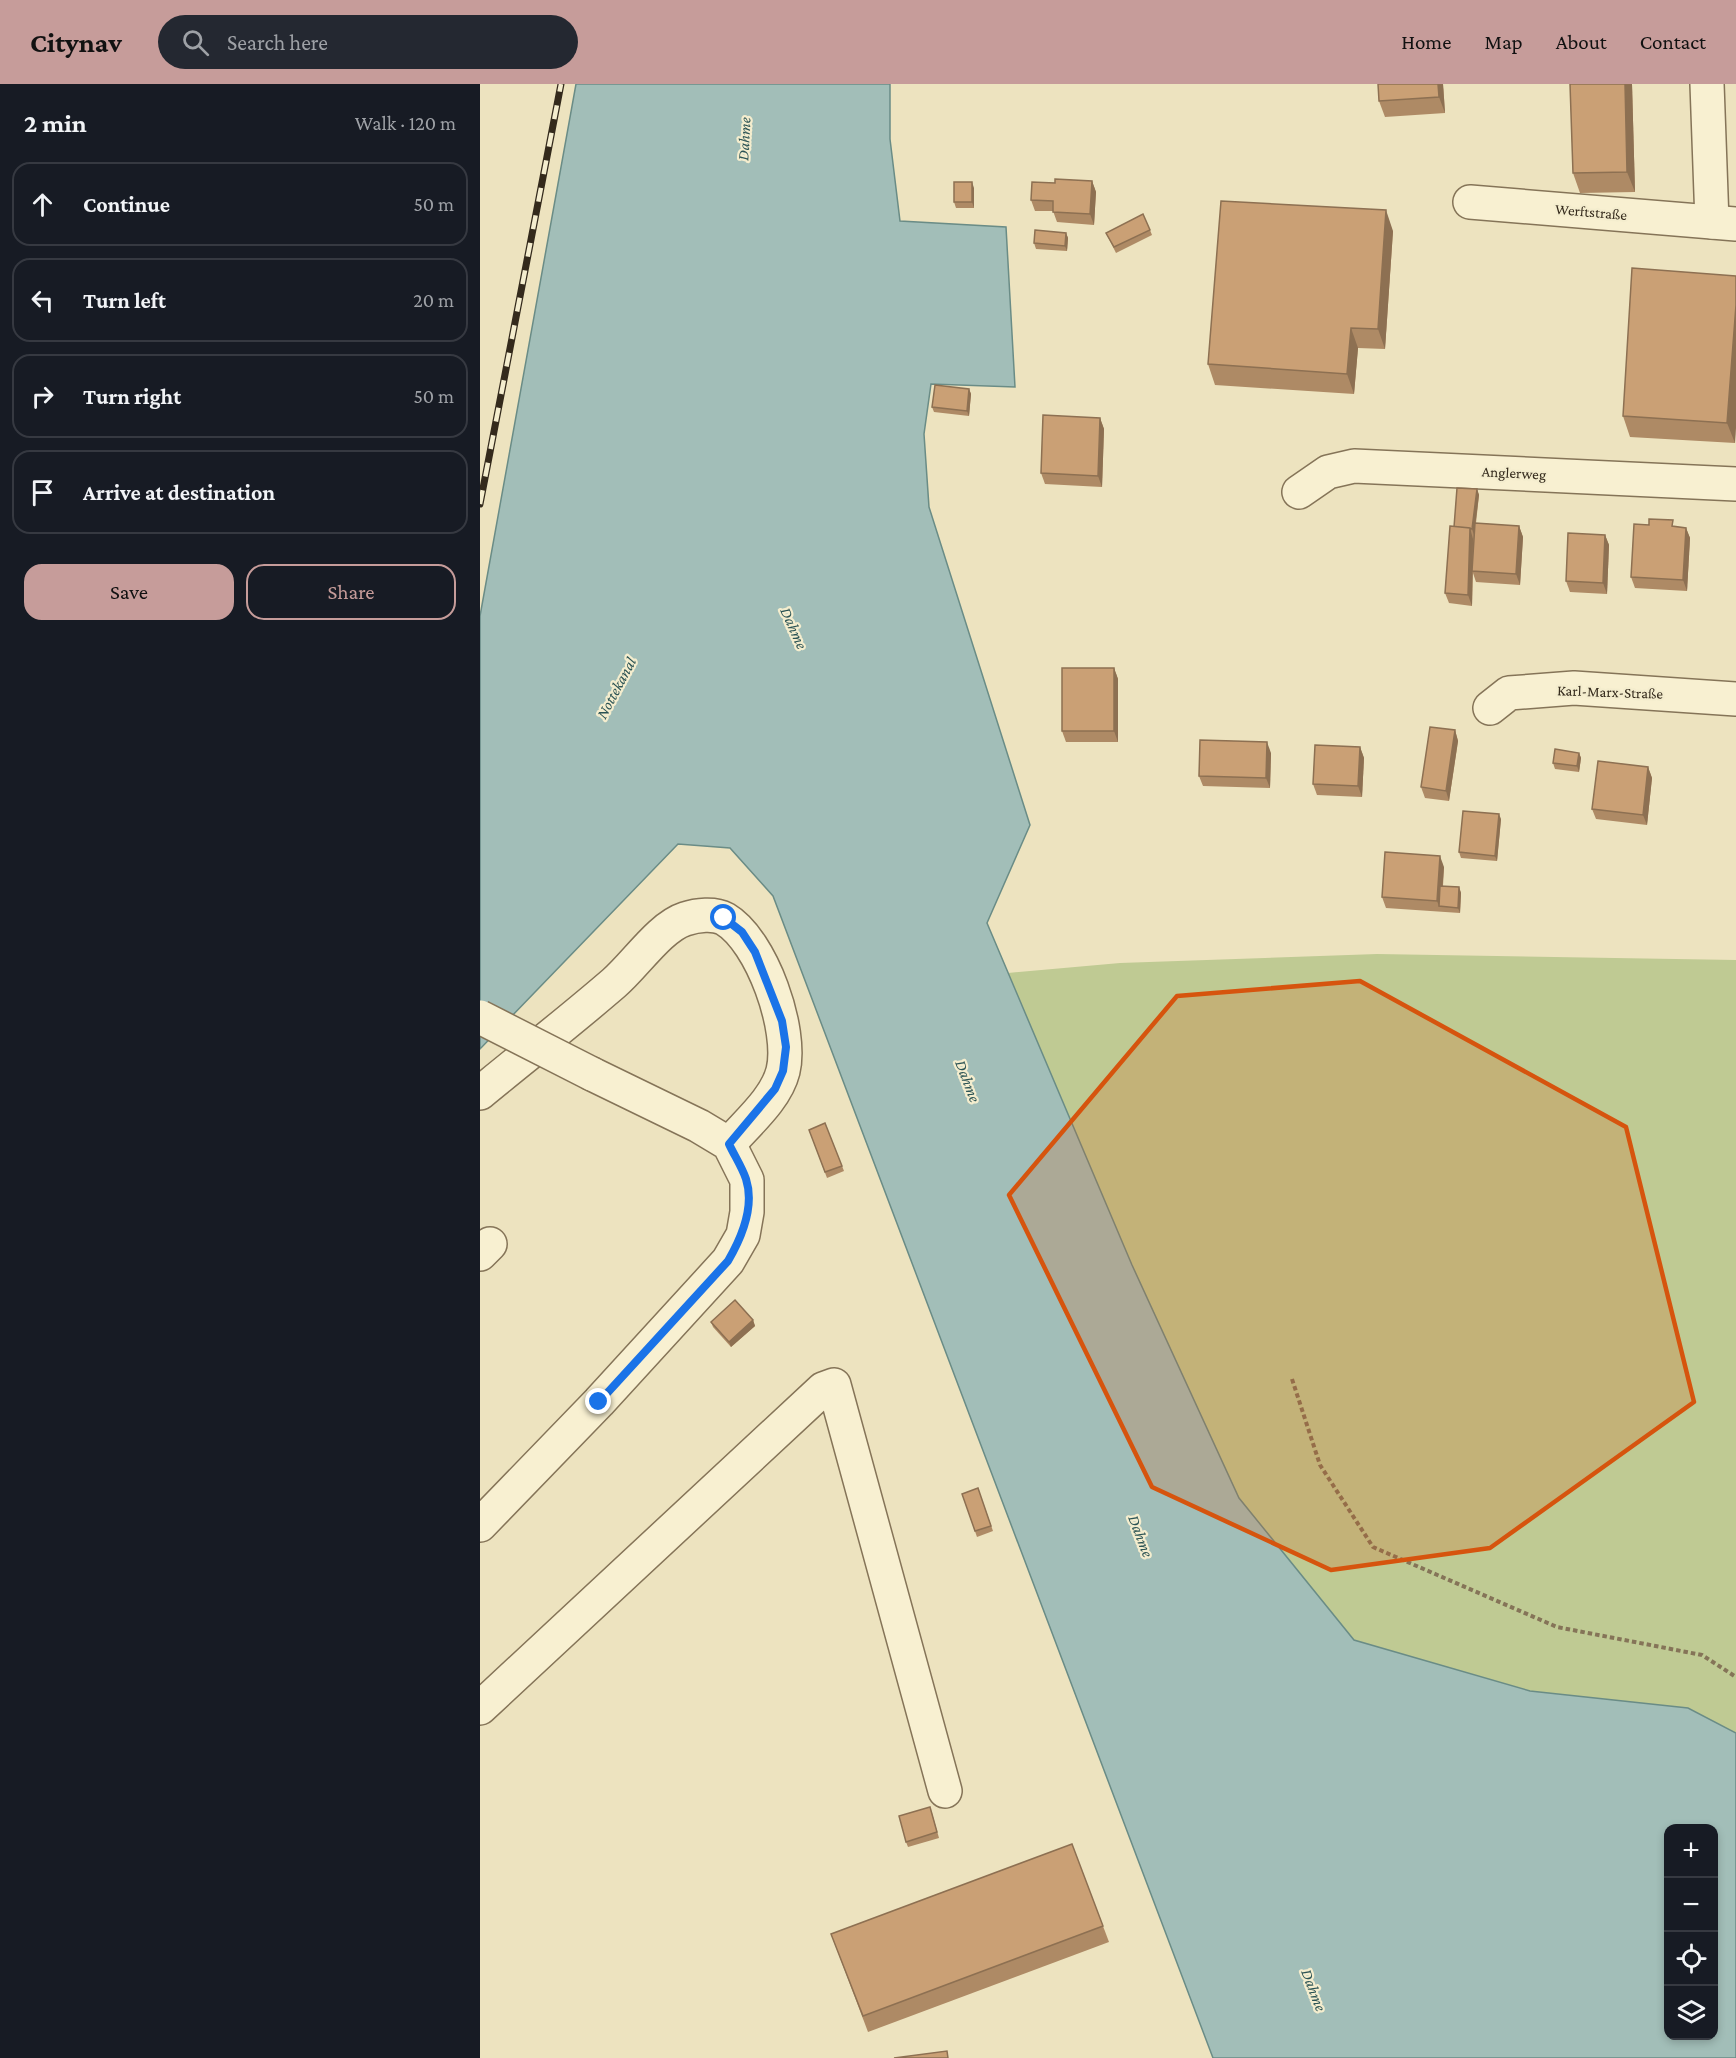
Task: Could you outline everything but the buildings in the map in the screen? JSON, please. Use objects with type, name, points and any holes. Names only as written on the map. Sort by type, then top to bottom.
[{"type":"street","name":"Werftstraße","points":[[1470,202],[1724,223],[1707,84]]},
{"type":"street","name":"Anglerweg","points":[[1299,492],[1328,472],[1354,466],[1736,484]]},
{"type":"street","name":"Karl-Marx-Straße","points":[[1490,708],[1509,693],[1574,688],[1736,699]]},
{"type":"street","points":[[480,1093],[616,981],[665,932],[682,920],[704,915],[724,918],[742,932],[755,952],[782,1021],[786,1047],[783,1071],[775,1089],[729,1144]]},
{"type":"street","points":[[480,1017],[699,1126],[729,1144],[747,1180],[747,1212],[743,1235],[728,1261],[599,1402],[480,1525]]},
{"type":"street","points":[[480,1708],[823,1389],[834,1385],[945,1791]]},
{"type":"path","points":[[1292,1379],[1320,1465],[1373,1546],[1557,1627],[1702,1654],[1736,1677]]},
{"type":"highlighted area","points":[[1360,981],[1626,1127],[1694,1402],[1490,1548],[1331,1570],[1152,1487],[1009,1195],[1177,996]]},
{"type":"green space","points":[[1377,954],[1736,960],[1736,1733],[1688,1708],[1530,1691],[1354,1640],[1239,1498],[1132,1265],[1008,973],[1120,963]]},
{"type":"water","points":[[576,84],[890,84],[890,139],[900,221],[1006,227],[1015,387],[931,384],[924,434],[929,507],[1030,825],[987,923],[1132,1265],[1239,1498],[1354,1640],[1530,1691],[1688,1708],[1736,1733],[1736,2058],[1213,2058],[773,896],[730,848],[678,844],[480,1049],[480,616]]},
{"type":"railway","points":[[480,504],[561,84]]},
{"type":"route","points":[[599,1402],[728,1261],[743,1235],[747,1212],[747,1180],[729,1144],[775,1089],[783,1071],[786,1047],[782,1021],[755,952],[742,932],[724,918]]},
{"type":"water label","name":"Dahme","points":[[744,139]]},
{"type":"water label","name":"Dahme","points":[[794,628]]},
{"type":"water label","name":"Nottekanal","points":[[616,688]]},
{"type":"water label","name":"Dahme","points":[[968,1081]]},
{"type":"water label","name":"Dahme","points":[[1141,1536]]},
{"type":"water label","name":"Dahme","points":[[1314,1990]]}]
